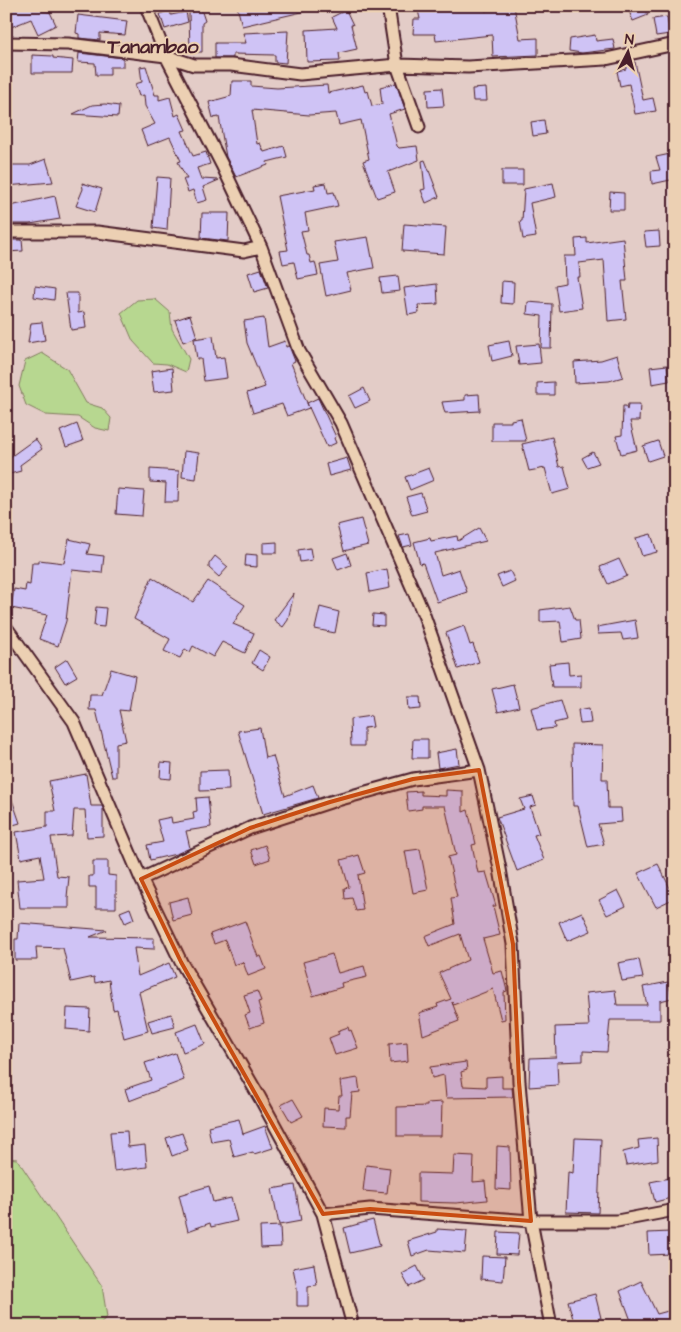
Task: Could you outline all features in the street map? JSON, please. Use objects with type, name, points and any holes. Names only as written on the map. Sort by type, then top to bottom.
[{"type":"street","points":[[146,6],[166,56],[262,247],[299,351],[341,423],[424,615],[479,770],[500,869],[513,944],[519,1082],[531,1221],[552,1326]]},
{"type":"street","points":[[388,6],[397,65],[419,127]]},
{"type":"street","points":[[6,43],[68,44],[166,56],[194,65],[231,65],[300,74],[397,65],[468,67],[606,59],[675,44]]},
{"type":"street","points":[[6,232],[97,232],[244,251],[262,247]]},
{"type":"street","points":[[6,627],[74,722],[141,879],[181,962],[260,1098],[322,1214],[353,1326]]},
{"type":"street","points":[[141,879],[250,828],[330,802],[413,779],[479,770]]},
{"type":"street","points":[[322,1214],[370,1210],[531,1221],[617,1221],[675,1210]]},
{"type":"highlighted area","points":[[479,770],[513,944],[519,1082],[531,1221],[370,1209],[323,1214],[181,962],[141,879],[250,828],[330,802],[413,779]]},
{"type":"green space","points":[[155,299],[170,312],[172,329],[189,359],[186,372],[167,364],[153,363],[133,341],[121,313],[137,300]]},
{"type":"green space","points":[[42,353],[67,369],[86,403],[102,408],[111,418],[109,431],[95,428],[78,417],[46,415],[26,405],[19,386],[25,361]]},
{"type":"green space","points":[[6,1158],[17,1159],[102,1286],[107,1317],[97,1326],[6,1326]]},
{"type":"building","points":[[12,6],[51,6],[42,11],[50,12],[56,25],[38,34],[31,19],[6,29],[6,9]]},
{"type":"building","points":[[237,6],[305,6],[306,11],[242,26]]},
{"type":"building","points":[[417,6],[484,6],[485,11],[514,6],[520,39],[538,38],[538,55],[493,57],[492,35],[436,41],[435,34],[413,34],[414,19],[420,19]]},
{"type":"building","points":[[627,6],[644,6],[648,15],[633,21]]},
{"type":"building","points":[[201,9],[205,21],[202,23],[202,52],[190,52],[189,13]]},
{"type":"building","points":[[170,10],[171,15],[186,12],[188,22],[165,29],[160,14]]},
{"type":"building","points":[[346,10],[353,25],[351,25],[357,49],[339,53],[340,61],[307,62],[306,30],[337,28],[332,17]]},
{"type":"building","points":[[78,15],[127,21],[125,35],[100,33],[100,40],[79,38],[79,34],[76,33]]},
{"type":"building","points":[[667,17],[670,34],[656,36],[653,19]]},
{"type":"building","points":[[288,31],[286,63],[275,62],[275,55],[233,54],[233,58],[215,58],[215,43],[246,43],[243,33]]},
{"type":"building","points":[[595,35],[596,41],[613,39],[615,49],[582,53],[569,51],[570,39]]},
{"type":"building","points":[[79,53],[123,58],[123,67],[110,67],[110,75],[96,75],[95,63],[78,62]]},
{"type":"building","points":[[32,55],[53,56],[53,58],[73,60],[72,73],[32,73]]},
{"type":"building","points":[[635,62],[643,100],[653,98],[656,111],[635,114],[629,84],[620,86],[617,71],[626,69],[626,64]]},
{"type":"building","points":[[146,66],[155,95],[159,95],[159,100],[170,97],[175,116],[179,114],[186,130],[182,131],[193,156],[206,152],[210,164],[197,168],[201,179],[219,180],[203,187],[207,200],[197,203],[193,190],[188,192],[183,179],[187,179],[178,162],[181,161],[170,137],[147,146],[141,130],[155,124],[145,106],[144,95],[139,96],[135,84],[142,82],[140,67]]},
{"type":"building","points":[[232,81],[251,81],[251,86],[277,88],[327,85],[328,93],[363,85],[365,92],[368,91],[372,106],[382,104],[380,87],[396,83],[405,109],[389,114],[397,146],[399,148],[417,146],[419,160],[388,172],[395,192],[377,198],[363,161],[369,159],[361,120],[339,125],[336,113],[309,115],[252,110],[257,144],[260,143],[264,152],[284,146],[287,157],[267,162],[268,165],[236,177],[226,157],[219,117],[213,118],[209,102],[231,96]]},
{"type":"building","points":[[442,88],[444,106],[428,107],[427,89]]},
{"type":"building","points":[[486,88],[487,101],[473,101],[472,89]]},
{"type":"building","points":[[92,105],[119,106],[118,117],[73,114]]},
{"type":"building","points":[[544,120],[546,134],[533,136],[531,122]]},
{"type":"building","points":[[675,153],[675,179],[652,184],[651,171],[660,170],[656,157]]},
{"type":"building","points":[[46,159],[53,182],[6,186],[6,165],[30,165]]},
{"type":"building","points":[[425,160],[439,197],[426,203],[421,190],[425,189],[422,161]]},
{"type":"building","points":[[502,170],[523,170],[523,185],[502,185]]},
{"type":"building","points":[[157,177],[170,178],[167,230],[153,228]]},
{"type":"building","points":[[82,183],[102,189],[95,212],[76,206],[83,189]]},
{"type":"building","points":[[326,183],[328,193],[334,192],[338,206],[305,213],[308,230],[301,231],[307,255],[309,255],[311,263],[315,262],[318,275],[298,279],[294,262],[283,264],[280,251],[288,250],[277,196],[315,189],[314,185]]},
{"type":"building","points":[[553,183],[556,197],[530,203],[536,237],[523,239],[520,221],[522,221],[524,189]]},
{"type":"building","points":[[610,192],[624,193],[624,210],[609,210]]},
{"type":"building","points":[[55,196],[60,219],[30,224],[7,224],[6,207]]},
{"type":"building","points":[[202,213],[229,213],[228,241],[201,238]]},
{"type":"building","points":[[404,224],[446,227],[444,254],[402,251]]},
{"type":"building","points":[[659,231],[660,246],[646,247],[644,232]]},
{"type":"building","points":[[368,237],[374,268],[347,273],[351,290],[326,296],[320,265],[338,262],[334,242]]},
{"type":"building","points":[[587,238],[587,243],[623,238],[627,281],[622,281],[626,319],[608,321],[604,260],[579,263],[580,277],[577,277],[582,308],[559,311],[555,285],[565,283],[564,256],[576,256],[575,239]]},
{"type":"building","points":[[6,240],[22,240],[23,251],[6,252]]},
{"type":"building","points":[[261,269],[268,288],[254,292],[248,273]]},
{"type":"building","points":[[398,276],[400,291],[382,293],[380,278]]},
{"type":"building","points":[[502,281],[514,282],[513,304],[501,303]]},
{"type":"building","points":[[437,284],[438,304],[418,305],[419,313],[408,315],[404,288]]},
{"type":"building","points":[[35,286],[55,289],[54,300],[34,297]]},
{"type":"building","points":[[66,293],[78,293],[78,313],[84,312],[86,328],[71,330]]},
{"type":"building","points":[[528,302],[552,304],[551,348],[541,348],[542,316],[527,314]]},
{"type":"building","points":[[190,315],[197,337],[183,342],[175,320]]},
{"type":"building","points":[[264,318],[268,347],[285,341],[286,347],[289,346],[295,361],[291,363],[309,408],[287,416],[282,404],[253,413],[247,393],[265,387],[247,343],[244,321]]},
{"type":"building","points":[[42,322],[45,340],[28,343],[31,323]]},
{"type":"building","points":[[213,336],[216,358],[224,357],[227,378],[204,381],[201,359],[197,359],[194,339]]},
{"type":"building","points":[[509,341],[512,356],[492,361],[489,345]]},
{"type":"building","points":[[539,344],[541,363],[519,365],[516,346]]},
{"type":"building","points":[[617,355],[623,377],[609,381],[575,383],[574,362],[601,360]]},
{"type":"building","points":[[667,365],[669,381],[652,384],[650,367]]},
{"type":"building","points":[[172,368],[174,390],[154,392],[151,371]]},
{"type":"building","points":[[554,382],[554,395],[537,395],[537,383]]},
{"type":"building","points":[[364,388],[370,401],[355,408],[349,396]]},
{"type":"building","points":[[479,394],[480,411],[445,413],[442,402],[465,400],[465,395]]},
{"type":"building","points":[[318,398],[336,437],[334,438],[336,443],[327,447],[307,403]]},
{"type":"building","points":[[628,404],[640,404],[639,421],[630,421],[637,450],[621,454],[616,436],[622,435],[623,406],[626,406],[627,410]]},
{"type":"building","points":[[521,418],[526,441],[492,441],[492,422],[511,422],[511,420]]},
{"type":"building","points":[[77,424],[83,441],[66,447],[60,431]]},
{"type":"building","points":[[552,437],[559,467],[564,466],[570,489],[552,494],[545,468],[529,471],[522,444]]},
{"type":"building","points":[[35,439],[42,449],[20,465],[21,471],[6,475],[6,460]]},
{"type":"building","points":[[658,441],[663,456],[648,461],[643,446]]},
{"type":"building","points":[[184,451],[199,453],[196,479],[182,477]]},
{"type":"building","points":[[593,452],[599,463],[587,467],[582,458]]},
{"type":"building","points":[[347,458],[351,470],[329,476],[326,464]]},
{"type":"building","points":[[429,468],[434,480],[410,490],[405,477]]},
{"type":"building","points":[[150,469],[179,471],[178,502],[165,502],[166,483],[150,482]]},
{"type":"building","points":[[118,489],[144,491],[142,516],[116,514]]},
{"type":"building","points":[[421,493],[427,511],[412,515],[406,497]]},
{"type":"building","points":[[361,519],[368,545],[344,551],[337,525]]},
{"type":"building","points":[[479,528],[486,541],[435,553],[441,575],[459,569],[467,592],[437,602],[423,563],[420,564],[414,542],[430,538],[431,541],[457,536],[458,541]]},
{"type":"building","points":[[409,534],[412,545],[403,547],[399,536]]},
{"type":"building","points":[[651,534],[657,552],[642,556],[636,538]]},
{"type":"building","points":[[69,539],[90,544],[87,554],[104,556],[102,573],[72,570],[66,621],[58,646],[39,639],[47,615],[11,608],[14,589],[25,591],[26,584],[30,585],[32,563],[39,563],[39,560],[64,563]]},
{"type":"building","points":[[277,542],[277,553],[263,553],[263,543]]},
{"type":"building","points":[[310,548],[312,560],[300,562],[298,550]]},
{"type":"building","points":[[347,553],[351,565],[338,570],[333,558]]},
{"type":"building","points":[[246,554],[257,555],[257,567],[245,566]]},
{"type":"building","points":[[215,556],[228,567],[219,577],[209,568],[209,564]]},
{"type":"building","points":[[619,559],[627,576],[608,584],[600,567]]},
{"type":"building","points":[[387,569],[390,588],[370,592],[367,573]]},
{"type":"building","points":[[510,571],[515,581],[502,587],[497,576]]},
{"type":"building","points":[[152,577],[193,602],[208,581],[245,605],[233,624],[254,633],[245,653],[222,642],[213,657],[193,646],[190,652],[185,649],[180,658],[164,651],[170,639],[134,619]]},
{"type":"building","points":[[294,593],[288,620],[283,627],[274,620]]},
{"type":"building","points":[[570,606],[575,620],[579,620],[581,639],[563,642],[560,621],[540,622],[540,610]]},
{"type":"building","points":[[96,607],[106,608],[104,627],[94,626]]},
{"type":"building","points":[[320,607],[339,612],[335,633],[315,629]]},
{"type":"building","points":[[373,614],[384,615],[384,626],[372,625]]},
{"type":"building","points":[[635,620],[638,638],[623,640],[621,633],[598,634],[597,627]]},
{"type":"building","points":[[464,626],[470,645],[473,644],[479,662],[458,669],[446,633]]},
{"type":"building","points":[[259,650],[270,657],[263,670],[252,663]]},
{"type":"building","points":[[67,659],[77,676],[65,683],[55,667]]},
{"type":"building","points":[[568,662],[569,675],[581,674],[581,687],[552,687],[549,664]]},
{"type":"building","points":[[111,669],[135,676],[129,711],[119,710],[126,741],[116,743],[116,777],[112,777],[96,710],[89,710],[90,695],[102,695]]},
{"type":"building","points":[[513,684],[519,707],[498,712],[492,689]]},
{"type":"building","points":[[408,697],[420,697],[421,709],[409,710]]},
{"type":"building","points":[[560,700],[566,720],[554,723],[555,728],[537,730],[531,708]]},
{"type":"building","points":[[589,708],[591,723],[580,724],[578,710]]},
{"type":"building","points":[[371,716],[373,727],[364,728],[364,746],[351,746],[350,719]]},
{"type":"building","points":[[260,728],[265,758],[273,756],[285,796],[313,785],[318,798],[263,814],[238,731]]},
{"type":"building","points":[[413,739],[428,739],[428,758],[412,758]]},
{"type":"building","points":[[572,744],[603,745],[602,779],[607,779],[608,808],[621,808],[622,822],[598,824],[604,844],[588,847],[578,806],[573,806]]},
{"type":"building","points":[[457,749],[459,764],[438,768],[436,753]]},
{"type":"building","points":[[161,762],[172,763],[171,779],[160,778]]},
{"type":"building","points":[[228,770],[229,790],[200,791],[200,771]]},
{"type":"building","points":[[86,774],[91,806],[102,806],[103,808],[103,836],[87,837],[85,810],[74,810],[72,836],[51,837],[57,876],[69,877],[67,897],[69,897],[69,908],[20,908],[17,880],[44,878],[40,855],[21,859],[16,832],[47,827],[47,811],[55,811],[49,781]]},
{"type":"building","points":[[6,788],[8,788],[20,823],[6,827]]},
{"type":"building","points":[[446,790],[463,791],[463,812],[468,810],[476,844],[472,845],[478,873],[486,872],[496,906],[493,906],[500,935],[483,939],[493,973],[502,971],[507,991],[504,992],[505,1019],[501,1020],[493,989],[453,1005],[459,1021],[423,1035],[419,1013],[438,1007],[437,1004],[451,999],[439,973],[468,960],[460,934],[429,946],[425,936],[455,924],[451,898],[457,897],[448,857],[456,855],[445,806],[422,806],[422,809],[408,811],[406,792],[421,791],[421,795],[446,796]]},
{"type":"building","points":[[533,796],[536,805],[530,807],[539,834],[534,835],[544,860],[517,871],[497,817],[524,809],[520,799]]},
{"type":"building","points":[[208,797],[211,827],[186,831],[190,848],[176,854],[150,860],[147,845],[163,842],[157,820],[171,817],[172,823],[194,819],[193,812],[197,811],[196,798]]},
{"type":"building","points":[[265,845],[270,859],[256,864],[251,850]]},
{"type":"building","points":[[420,849],[428,890],[413,893],[405,851]]},
{"type":"building","points":[[359,855],[365,873],[358,875],[363,910],[356,911],[352,898],[345,899],[344,888],[349,887],[341,860]]},
{"type":"building","points":[[93,861],[108,861],[108,875],[116,876],[116,908],[96,908],[96,887],[89,887],[89,876],[93,876]]},
{"type":"building","points":[[658,864],[675,898],[656,907],[638,873]]},
{"type":"building","points":[[618,890],[626,906],[607,915],[599,900]]},
{"type":"building","points":[[188,897],[192,915],[173,920],[169,902]]},
{"type":"building","points":[[130,908],[134,919],[125,923],[120,912]]},
{"type":"building","points":[[582,912],[591,931],[567,941],[559,922]]},
{"type":"building","points":[[245,921],[258,957],[261,956],[266,969],[248,976],[243,962],[234,965],[225,940],[214,944],[210,934]]},
{"type":"building","points":[[19,923],[107,930],[90,937],[154,938],[154,949],[134,948],[138,976],[169,963],[175,977],[139,992],[148,1031],[124,1038],[117,1009],[113,1010],[109,980],[95,983],[94,977],[71,982],[63,948],[36,947],[37,960],[15,960],[15,939],[18,939]]},
{"type":"building","points":[[332,954],[338,973],[364,966],[367,977],[341,983],[342,987],[313,996],[303,962]]},
{"type":"building","points":[[639,959],[643,978],[622,981],[618,963]]},
{"type":"building","points":[[668,982],[672,998],[660,1001],[660,1020],[610,1020],[607,1052],[583,1051],[583,1061],[557,1062],[558,1085],[529,1087],[530,1058],[556,1057],[555,1027],[589,1026],[586,993],[615,990],[617,1005],[647,1005],[643,987]]},
{"type":"building","points":[[257,991],[261,1001],[258,1002],[264,1023],[250,1028],[245,1015],[250,1013],[244,995]]},
{"type":"building","points":[[67,1008],[90,1009],[89,1031],[66,1029]]},
{"type":"building","points":[[171,1014],[175,1027],[152,1033],[148,1021]]},
{"type":"building","points":[[197,1024],[205,1044],[183,1052],[176,1032]]},
{"type":"building","points":[[348,1027],[358,1048],[335,1055],[329,1038],[339,1034],[337,1031]]},
{"type":"building","points":[[407,1042],[408,1061],[390,1063],[389,1044]]},
{"type":"building","points":[[175,1053],[184,1080],[129,1101],[125,1089],[151,1080],[145,1063]]},
{"type":"building","points":[[466,1062],[467,1070],[461,1072],[463,1086],[486,1087],[486,1077],[502,1076],[502,1088],[512,1088],[513,1097],[446,1098],[444,1075],[432,1078],[430,1067]]},
{"type":"building","points":[[358,1078],[360,1092],[352,1093],[350,1116],[346,1116],[346,1127],[323,1126],[324,1108],[338,1109],[339,1096],[342,1096],[340,1081]]},
{"type":"building","points":[[293,1099],[303,1116],[291,1122],[281,1105]]},
{"type":"building","points":[[442,1102],[441,1136],[397,1136],[397,1107],[427,1106],[427,1103]]},
{"type":"building","points":[[239,1119],[243,1134],[265,1126],[273,1148],[254,1154],[253,1152],[234,1157],[229,1139],[211,1142],[208,1126]]},
{"type":"building","points":[[127,1131],[128,1147],[145,1145],[147,1167],[114,1171],[110,1132]]},
{"type":"building","points":[[182,1133],[188,1150],[172,1156],[166,1138]]},
{"type":"building","points":[[575,1138],[601,1139],[598,1213],[566,1212],[568,1172],[573,1173]]},
{"type":"building","points":[[657,1138],[658,1160],[626,1165],[623,1152],[639,1148],[638,1140]]},
{"type":"building","points":[[497,1146],[510,1147],[511,1190],[496,1189]]},
{"type":"building","points":[[454,1155],[474,1156],[473,1182],[485,1181],[487,1200],[456,1203],[418,1202],[418,1173],[453,1174]]},
{"type":"building","points":[[366,1165],[390,1168],[387,1193],[363,1191]]},
{"type":"building","points":[[675,1177],[675,1197],[655,1202],[650,1182]]},
{"type":"building","points":[[295,1185],[301,1221],[279,1225],[272,1189]]},
{"type":"building","points":[[209,1186],[213,1202],[231,1198],[237,1221],[211,1227],[210,1223],[188,1231],[179,1195]]},
{"type":"building","points":[[373,1220],[380,1246],[350,1253],[344,1228]]},
{"type":"building","points":[[280,1226],[281,1247],[261,1248],[260,1227]]},
{"type":"building","points":[[437,1229],[467,1231],[465,1253],[429,1250],[412,1256],[408,1241],[437,1232]]},
{"type":"building","points":[[498,1232],[519,1233],[517,1255],[497,1254]]},
{"type":"building","points":[[670,1232],[671,1254],[649,1255],[648,1233]]},
{"type":"building","points":[[482,1256],[505,1257],[503,1281],[481,1279]]},
{"type":"building","points":[[314,1264],[317,1285],[308,1286],[308,1306],[297,1306],[297,1288],[293,1268]]},
{"type":"building","points":[[417,1266],[424,1280],[409,1287],[402,1274]]},
{"type":"building","points":[[641,1281],[657,1314],[668,1311],[672,1324],[666,1326],[633,1326],[620,1291]]},
{"type":"building","points":[[595,1294],[601,1318],[592,1320],[593,1326],[575,1326],[568,1301]]},
{"type":"district","name":"Tanambao","points":[[153,46]]}]
